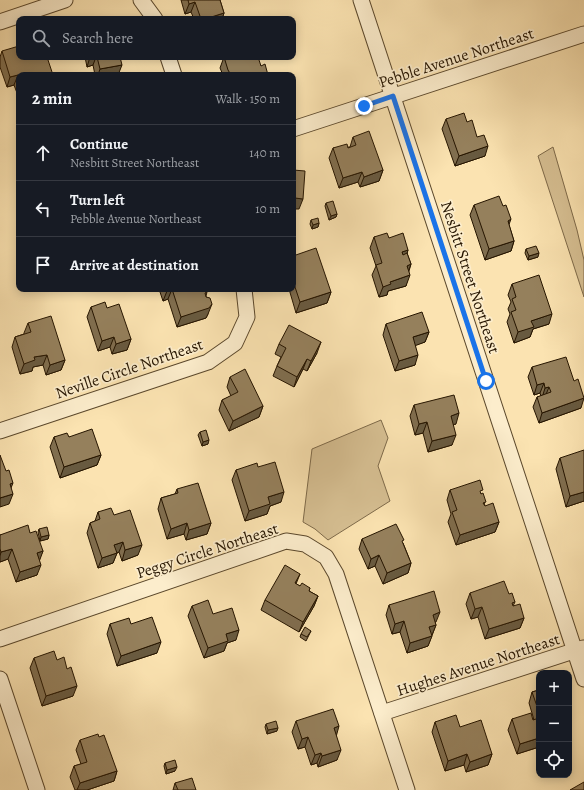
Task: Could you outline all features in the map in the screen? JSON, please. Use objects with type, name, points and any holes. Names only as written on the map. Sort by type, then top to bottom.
[{"type":"street","points":[[18,16],[65,0]]},
{"type":"street","points":[[142,0],[153,16]]},
{"type":"street","name":"Nesbitt Street Northeast","points":[[361,0],[579,650],[584,679]]},
{"type":"street","points":[[0,22],[16,17]]},
{"type":"street","name":"Pebble Avenue Northeast","points":[[296,128],[584,34]]},
{"type":"street","points":[[169,60],[173,72]]},
{"type":"street","name":"Neville Circle Northeast","points":[[0,431],[208,362],[235,343],[247,318],[244,292]]},
{"type":"street","name":"Peggy Circle Northeast","points":[[0,639],[286,541],[304,544],[326,557],[336,574],[407,790]]},
{"type":"street","name":"Hughes Avenue Northeast","points":[[382,713],[579,650]]},
{"type":"street","points":[[0,679],[37,790]]},
{"type":"shaded area","points":[[553,147],[584,260],[584,297],[538,156]]},
{"type":"shaded area","points":[[381,420],[388,438],[378,466],[390,501],[328,540],[315,529],[303,522],[312,449]]},
{"type":"building","points":[[188,0],[220,0],[224,13],[214,16],[200,16],[195,2],[189,4]]},
{"type":"building","points":[[16,47],[16,60],[48,60],[52,72],[16,72],[16,76],[10,77],[2,51]]},
{"type":"building","points":[[98,60],[121,60],[122,65],[100,69]]},
{"type":"building","points":[[225,60],[259,60],[261,66],[265,64],[267,72],[229,72]]},
{"type":"building","points":[[464,113],[467,122],[472,120],[477,137],[484,135],[488,146],[459,156],[446,119]]},
{"type":"building","points":[[369,131],[383,170],[364,177],[362,172],[343,178],[333,148],[347,144],[348,148],[356,145],[353,137]]},
{"type":"building","points":[[296,170],[305,171],[303,199],[296,198]]},
{"type":"building","points":[[499,196],[503,206],[506,205],[511,219],[508,221],[514,241],[489,249],[474,205]]},
{"type":"building","points":[[333,201],[337,214],[331,216],[326,203]]},
{"type":"building","points":[[318,218],[319,223],[313,225],[311,220]]},
{"type":"building","points":[[387,233],[389,238],[403,233],[408,250],[402,252],[403,255],[407,253],[411,264],[407,266],[410,275],[390,282],[391,284],[383,287],[376,265],[382,263],[374,237]]},
{"type":"building","points":[[536,246],[539,253],[529,256],[526,249]]},
{"type":"building","points":[[316,248],[331,292],[300,302],[296,290],[296,255]]},
{"type":"building","points":[[539,275],[552,314],[531,321],[534,327],[518,332],[511,312],[516,310],[512,299],[516,297],[512,284]]},
{"type":"building","points":[[173,292],[207,292],[205,293],[206,297],[210,298],[212,304],[209,308],[181,317]]},
{"type":"building","points":[[105,302],[107,308],[119,304],[131,339],[116,344],[114,337],[102,341],[91,307]]},
{"type":"building","points":[[422,312],[429,332],[413,337],[418,355],[399,361],[386,324]]},
{"type":"building","points":[[51,316],[65,360],[50,365],[47,355],[34,357],[35,360],[24,364],[15,337],[31,332],[28,323]]},
{"type":"building","points":[[289,325],[321,342],[311,361],[307,359],[297,377],[277,366],[286,348],[279,344]]},
{"type":"building","points":[[566,357],[574,381],[578,379],[584,398],[542,413],[537,397],[551,392],[549,387],[545,388],[544,383],[537,385],[532,367]]},
{"type":"building","points":[[245,369],[263,406],[233,421],[222,400],[238,392],[230,377]]},
{"type":"building","points":[[454,395],[459,413],[451,416],[456,435],[432,441],[427,422],[419,424],[414,405]]},
{"type":"building","points":[[92,429],[101,455],[64,467],[54,437],[67,433],[69,437]]},
{"type":"building","points":[[206,430],[209,440],[203,442],[200,432]]},
{"type":"building","points":[[584,450],[584,492],[570,496],[560,458]]},
{"type":"building","points":[[0,455],[6,471],[9,470],[13,483],[10,484],[13,494],[0,498]]},
{"type":"building","points":[[275,462],[284,492],[268,497],[270,504],[249,511],[236,470],[257,463],[258,467]]},
{"type":"building","points":[[480,480],[483,490],[480,491],[481,494],[483,493],[486,502],[483,503],[485,506],[493,503],[499,522],[460,535],[452,512],[457,510],[450,490]]},
{"type":"building","points":[[198,483],[211,523],[189,530],[187,523],[171,529],[161,498],[178,493],[177,489]]},
{"type":"building","points":[[111,508],[114,515],[130,510],[142,545],[125,550],[123,542],[114,545],[117,553],[102,558],[90,523],[100,519],[98,512]]},
{"type":"building","points":[[396,524],[404,540],[402,541],[411,563],[387,573],[379,555],[371,559],[362,539]]},
{"type":"building","points":[[28,525],[30,533],[36,531],[43,551],[37,553],[41,565],[20,572],[12,549],[1,552],[0,535]]},
{"type":"building","points":[[47,527],[49,535],[41,537],[39,529]]},
{"type":"building","points":[[285,565],[300,574],[295,583],[300,586],[302,583],[310,588],[309,591],[318,596],[303,622],[265,600]]},
{"type":"building","points":[[504,581],[509,594],[512,593],[515,602],[512,603],[513,606],[520,604],[524,618],[489,629],[482,607],[475,609],[470,593]]},
{"type":"building","points":[[434,591],[440,612],[433,615],[436,625],[429,627],[432,636],[410,643],[404,621],[395,624],[389,605]]},
{"type":"building","points":[[208,600],[213,614],[232,608],[239,630],[226,634],[228,641],[208,648],[192,606]]},
{"type":"building","points":[[152,617],[161,642],[121,656],[110,624],[129,618],[131,624]]},
{"type":"building","points":[[305,627],[311,631],[307,637],[301,634]]},
{"type":"building","points":[[54,651],[57,660],[64,657],[67,669],[71,667],[77,686],[46,696],[34,658]]},
{"type":"building","points":[[536,691],[536,703],[532,692]]},
{"type":"building","points":[[333,709],[339,726],[334,728],[341,750],[322,756],[321,753],[315,755],[308,737],[302,739],[296,721]]},
{"type":"building","points":[[531,713],[533,720],[536,719],[536,739],[520,744],[512,719]]},
{"type":"building","points":[[456,715],[460,727],[481,720],[492,754],[470,762],[467,754],[448,761],[435,722]]},
{"type":"building","points":[[276,721],[278,728],[268,730],[266,724]]},
{"type":"building","points":[[98,734],[99,737],[104,735],[117,771],[80,783],[74,766],[87,762],[80,740]]},
{"type":"building","points":[[175,760],[177,767],[167,770],[165,763]]},
{"type":"building","points":[[192,778],[196,790],[178,790],[175,783]]},
{"type":"building","points":[[584,782],[584,790],[570,790]]},
{"type":"route","points":[[364,106],[393,96],[486,381]]}]
